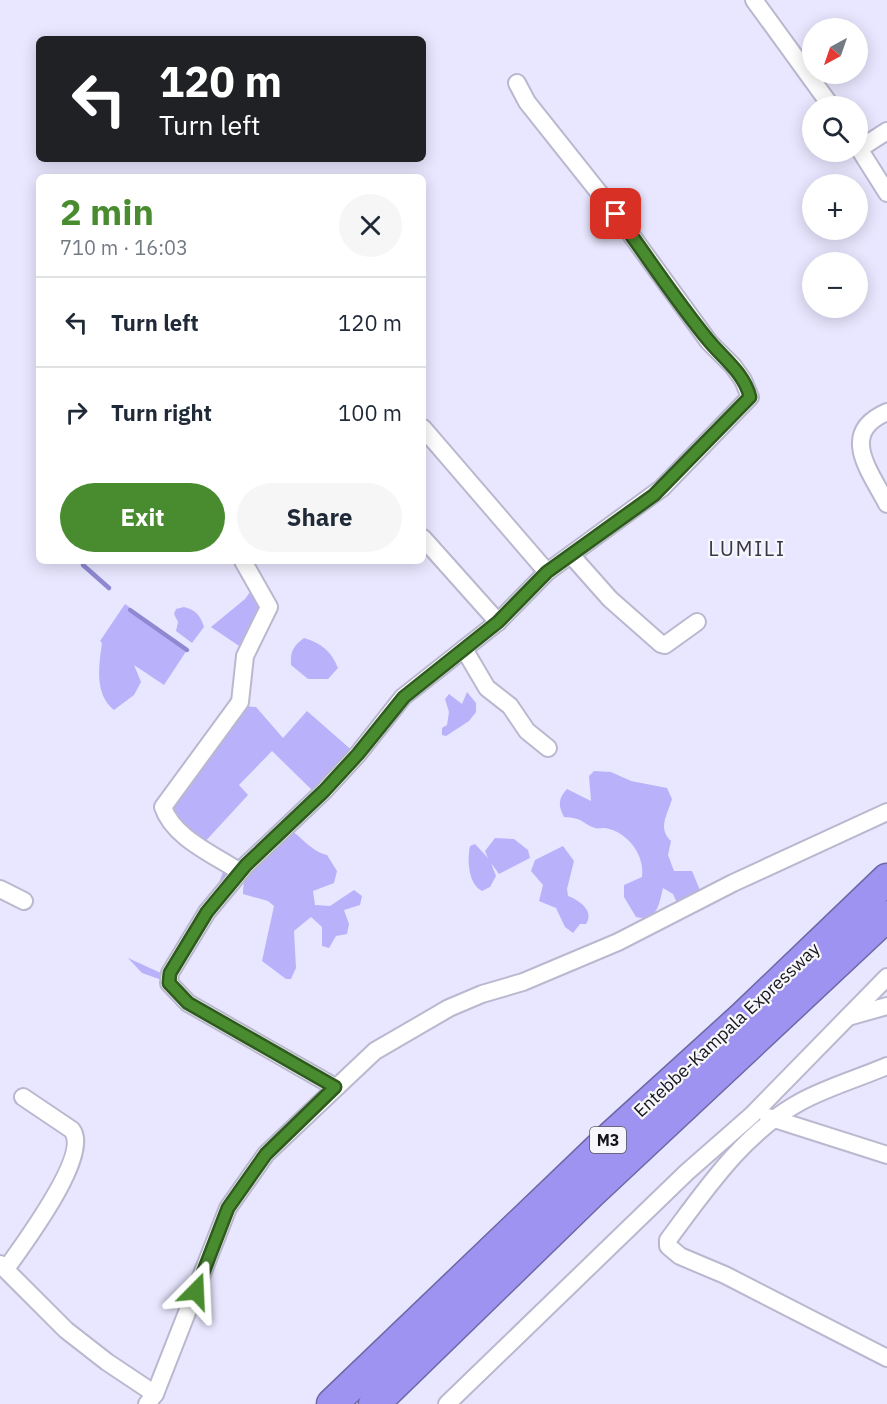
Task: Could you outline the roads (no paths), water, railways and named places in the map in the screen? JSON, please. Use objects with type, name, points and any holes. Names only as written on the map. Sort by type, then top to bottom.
[{"type":"highway","name":"Entebbe-Kampala Expressway","points":[[332,1404],[613,1135],[744,1016],[887,879]]},
{"type":"highway","name":"Entebbe-Kampala Expressway","points":[[374,1404],[591,1193],[887,916]]},
{"type":"street","points":[[754,0],[824,96]]},
{"type":"street","points":[[335,1087],[188,1003],[169,983],[170,973],[207,912],[240,872],[324,791],[358,754],[404,697],[498,622],[547,572],[662,488],[750,397],[743,380],[733,366],[709,342],[616,214],[527,102],[517,83]]},
{"type":"street","points":[[868,143],[887,131]]},
{"type":"street","points":[[868,162],[887,193]]},
{"type":"street","points":[[887,412],[872,418],[862,433],[860,442],[866,462],[887,504]]},
{"type":"street","points":[[426,431],[547,572]]},
{"type":"street","points":[[426,540],[498,622]]},
{"type":"street","points":[[571,555],[610,599],[653,641],[665,645],[697,622]]},
{"type":"street","points":[[240,872],[175,828],[166,817],[163,807],[240,702],[245,656],[269,608],[245,564]]},
{"type":"street","points":[[464,649],[487,688],[510,706],[527,731],[548,748]]},
{"type":"street","points":[[23,1096],[72,1130],[75,1134],[76,1147],[64,1179],[3,1267],[66,1330],[151,1399],[228,1208],[266,1154],[375,1051],[449,1008],[482,994],[523,982],[618,942],[733,884],[887,812]]},
{"type":"street","points":[[0,889],[24,901]]},
{"type":"street","points":[[447,1404],[687,1172],[752,1115],[887,977]]},
{"type":"street","points":[[845,1018],[887,1006]]},
{"type":"street","points":[[887,1066],[802,1101],[775,1118],[726,1164],[668,1240],[668,1246],[680,1256],[725,1275],[887,1358]]},
{"type":"street","points":[[752,1115],[775,1118],[887,1155]]},
{"type":"waterway","points":[[83,564],[109,588]]},
{"type":"waterway","points":[[130,610],[187,650]]},
{"type":"district","name":"LUMILI","points":[[747,549]]}]
